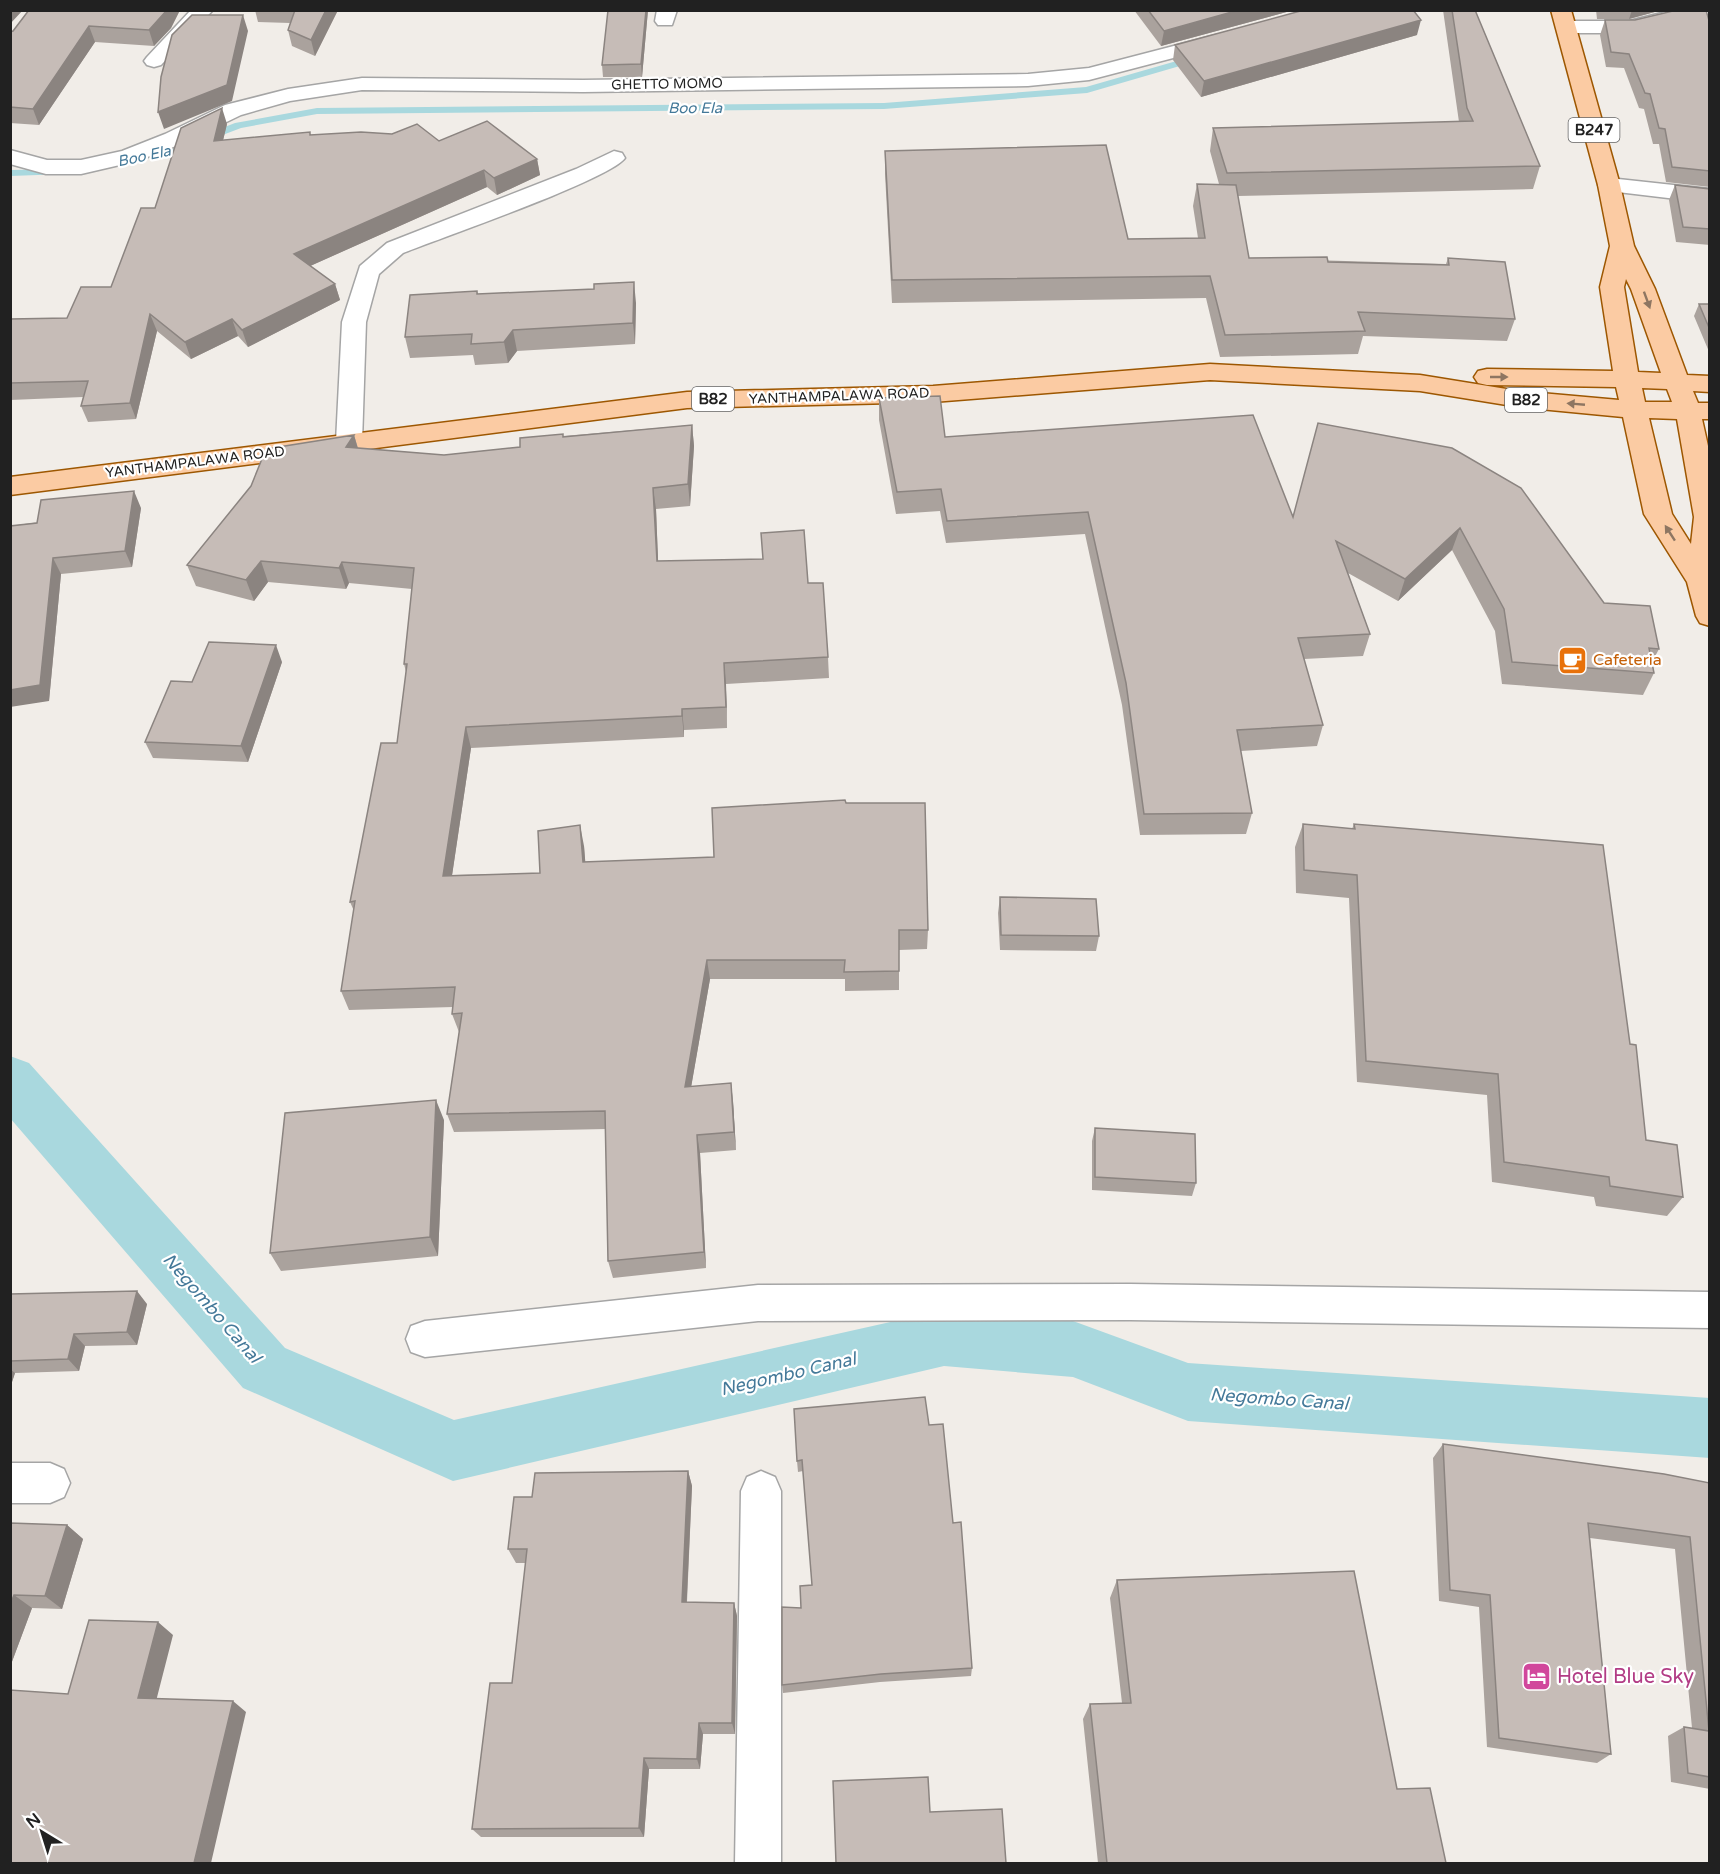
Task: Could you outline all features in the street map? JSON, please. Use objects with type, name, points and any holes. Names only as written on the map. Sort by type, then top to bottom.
[{"type":"main road","name":"B247","points":[[1563,17],[1609,185],[1622,246],[1643,290],[1652,380]]},
{"type":"main road","name":"B247","points":[[1622,246],[1612,287],[1652,380]]},
{"type":"main road","name":"YANTHAMPALAWA ROAD","points":[[10,486],[687,400],[933,394],[1210,372],[1420,383],[1519,399],[1634,410],[1699,411]]},
{"type":"main road","name":"YANTHAMPALAWA ROAD","points":[[1420,383],[1486,377],[1652,380]]},
{"type":"main road","name":"B82","points":[[1652,380],[1710,384]]},
{"type":"main road","points":[[1701,582],[1708,517],[1699,411],[1652,380],[1634,410],[1658,514],[1701,582],[1710,616]]},
{"type":"street","points":[[154,61],[203,10]]},
{"type":"street","points":[[1563,17],[1629,27],[1703,10]]},
{"type":"street","name":"GHETTO MOMO","points":[[10,157],[46,167],[81,167],[129,156],[173,139],[233,110],[288,95],[362,84],[583,86],[1028,80],[1089,74],[1239,35]]},
{"type":"street","points":[[349,442],[354,322],[368,271],[395,248],[584,174],[614,158]]},
{"type":"street","points":[[1609,185],[1710,196]]},
{"type":"street","points":[[425,1339],[758,1303],[1130,1302],[1710,1310]]},
{"type":"street","points":[[10,1483],[50,1483]]},
{"type":"street","points":[[758,1863],[761,1491]]},
{"type":"building","points":[[29,10],[167,10],[149,30],[89,26],[33,109],[10,107],[10,32]]},
{"type":"building","points":[[295,10],[326,10],[311,40],[288,30]]},
{"type":"building","points":[[608,10],[646,10],[641,64],[602,65]]},
{"type":"building","points":[[1148,10],[1239,10],[1164,31]]},
{"type":"building","points":[[1304,10],[1413,10],[1421,20],[1204,81],[1175,45]]},
{"type":"building","points":[[1452,10],[1475,10],[1540,166],[1227,173],[1213,128],[1473,121],[1467,108]]},
{"type":"building","points":[[1677,10],[1706,10],[1710,24],[1710,171],[1672,167],[1665,129],[1659,128],[1650,94],[1645,93],[1629,54],[1611,52],[1605,20],[1635,20]]},
{"type":"building","points":[[192,15],[243,15],[227,85],[158,112],[161,77],[172,35]]},
{"type":"building","points":[[222,108],[214,141],[310,132],[310,135],[361,132],[392,134],[417,124],[439,141],[487,121],[537,159],[494,178],[484,170],[294,254],[335,284],[242,330],[232,319],[185,342],[150,314],[130,403],[81,406],[88,381],[10,383],[10,319],[67,318],[81,287],[111,287],[141,208],[155,208],[181,128]]},
{"type":"building","points":[[1106,145],[1128,239],[1205,238],[1197,184],[1236,185],[1249,258],[1327,257],[1328,262],[1449,265],[1448,258],[1505,262],[1515,319],[1358,312],[1365,331],[1225,335],[1210,276],[892,280],[885,151]]},
{"type":"building","points":[[1675,185],[1710,189],[1710,229],[1683,227]]},
{"type":"building","points":[[634,282],[633,323],[513,330],[504,342],[471,344],[472,334],[405,337],[410,295],[477,291],[477,294],[594,289],[594,284]]},
{"type":"building","points":[[1699,304],[1710,304],[1710,330]]},
{"type":"building","points":[[940,396],[945,437],[1253,415],[1293,517],[1318,423],[1452,448],[1521,488],[1604,603],[1650,606],[1659,649],[1649,648],[1654,673],[1512,662],[1504,609],[1460,528],[1405,579],[1336,541],[1370,634],[1298,638],[1323,725],[1237,730],[1252,813],[1144,814],[1126,683],[1088,512],[947,521],[941,489],[897,492],[879,398]]},
{"type":"building","points":[[692,425],[688,484],[653,488],[657,561],[763,559],[761,533],[804,530],[808,583],[823,583],[828,657],[724,663],[726,707],[682,709],[682,716],[466,727],[443,876],[540,873],[538,831],[580,825],[583,862],[714,857],[712,808],[845,800],[846,803],[925,803],[928,930],[899,930],[899,971],[844,972],[845,960],[707,960],[685,1087],[731,1083],[734,1132],[697,1135],[704,1252],[608,1261],[605,1111],[447,1114],[462,1013],[452,1014],[455,987],[341,991],[355,901],[350,902],[381,743],[397,743],[407,664],[404,664],[414,568],[342,562],[339,568],[261,561],[246,580],[187,565],[251,486],[266,449],[354,435],[346,447],[444,455],[520,447],[520,438],[563,434],[563,437]]},
{"type":"building","points":[[134,491],[125,551],[53,558],[40,685],[10,690],[10,526],[37,523],[41,500]]},
{"type":"building","points":[[209,642],[276,645],[241,746],[145,742],[171,681],[192,682]]},
{"type":"building","points":[[1303,824],[1355,829],[1354,824],[1603,845],[1630,1044],[1636,1045],[1646,1140],[1677,1145],[1683,1197],[1610,1186],[1609,1177],[1504,1162],[1498,1074],[1366,1061],[1357,875],[1304,870]]},
{"type":"building","points":[[1000,897],[1096,899],[1099,936],[1001,935]]},
{"type":"building","points":[[436,1100],[430,1237],[270,1253],[285,1113]]},
{"type":"building","points":[[1095,1128],[1195,1134],[1196,1183],[1095,1177]]},
{"type":"building","points":[[137,1291],[127,1332],[74,1334],[68,1359],[10,1361],[10,1294]]},
{"type":"building","points":[[925,1397],[929,1425],[943,1424],[953,1523],[961,1522],[972,1668],[881,1674],[782,1685],[782,1607],[801,1608],[800,1586],[812,1585],[802,1460],[797,1461],[794,1409]]},
{"type":"building","name":"Hotel Blue Sky","points":[[1443,1444],[1664,1474],[1710,1483],[1710,1777],[1688,1773],[1684,1727],[1709,1731],[1690,1537],[1588,1523],[1611,1754],[1499,1738],[1490,1595],[1450,1590]]},
{"type":"building","points":[[688,1471],[682,1602],[734,1603],[732,1723],[699,1723],[697,1759],[644,1758],[639,1828],[472,1829],[490,1683],[512,1683],[527,1549],[508,1549],[514,1497],[532,1497],[535,1473]]},
{"type":"building","points":[[10,1523],[67,1525],[45,1596],[14,1595],[10,1605]]},
{"type":"building","points":[[1354,1571],[1397,1789],[1430,1788],[1446,1863],[1107,1863],[1090,1704],[1131,1703],[1117,1580]]},
{"type":"building","points":[[89,1620],[158,1622],[138,1698],[233,1701],[194,1863],[10,1863],[10,1690],[68,1694]]},
{"type":"building","points":[[928,1777],[930,1812],[1002,1809],[1006,1863],[836,1863],[833,1781]]},
{"type":"waterway","name":"Boo Ela","points":[[141,157],[179,148],[239,125],[317,111],[884,106],[1087,90],[1194,59]]},
{"type":"waterway","name":"Boo Ela","points":[[10,173],[62,172]]},
{"type":"waterway","name":"Negombo Canal","points":[[10,1079],[264,1368],[453,1451],[944,1338],[1073,1349],[1188,1392],[1710,1428]]},
{"type":"place","name":"Cafeteria","points":[[1572,660]]},
{"type":"place","name":"Hotel Blue Sky","points":[[1536,1677]]}]
